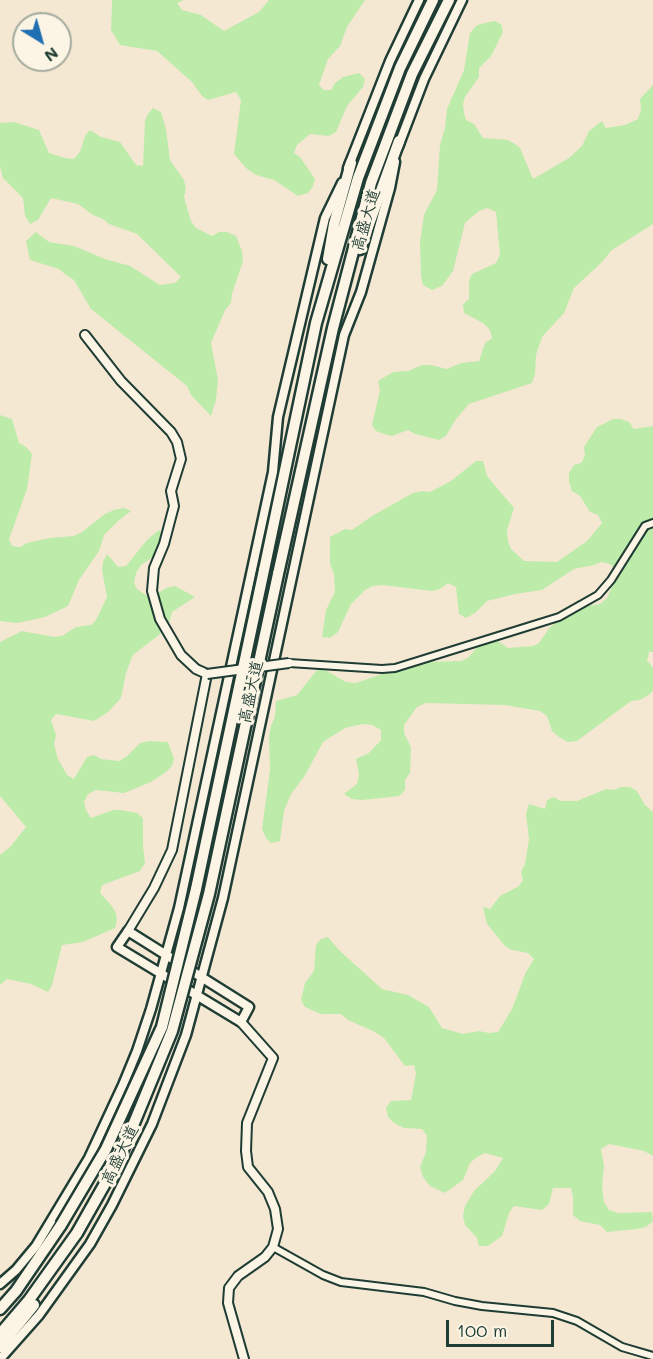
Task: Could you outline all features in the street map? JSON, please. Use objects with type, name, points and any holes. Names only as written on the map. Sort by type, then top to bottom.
[{"type":"highway","name":"高盛大道","points":[[0,1309],[62,1226],[106,1149],[162,1027],[196,889],[316,323],[358,178],[399,68],[433,0]]},
{"type":"highway","name":"高盛大道","points":[[0,1334],[29,1300],[77,1233],[120,1157],[172,1031],[209,894],[333,328],[371,183],[412,74],[449,0]]},
{"type":"highway","points":[[333,328],[399,141]]},
{"type":"highway","points":[[316,323],[334,224],[351,163]]},
{"type":"highway","points":[[0,1347],[34,1305],[63,1253]]},
{"type":"highway","points":[[0,1304],[15,1291]]},
{"type":"main road","name":"高盛大道","points":[[0,1284],[16,1270],[36,1246],[89,1158],[137,1051],[179,908],[273,472],[280,406],[325,218],[351,163],[390,61],[419,0]]},
{"type":"main road","name":"高盛大道","points":[[0,1359],[39,1315],[90,1244],[152,1124],[186,1035],[223,898],[344,335],[361,292],[379,230],[399,141],[424,79],[462,0]]},
{"type":"main road","points":[[128,931],[201,978],[249,1007],[241,1022],[117,947],[128,931]]},
{"type":"street","points":[[85,335],[121,381],[171,432],[177,442],[181,459],[171,491],[174,506],[164,544],[154,568],[152,591],[159,619],[182,655],[196,669],[207,674],[289,663],[395,668],[559,617],[598,594],[611,580],[645,526],[653,523]]},
{"type":"street","points":[[128,931],[154,888],[172,850],[207,674]]},
{"type":"street","points":[[241,1022],[273,1058],[247,1123],[246,1151],[248,1167],[268,1192],[275,1209],[278,1229],[273,1247],[265,1257],[238,1276],[229,1288],[228,1303],[244,1359]]},
{"type":"street","points":[[273,1247],[323,1275],[341,1282],[424,1292],[482,1306],[553,1313],[577,1322],[622,1347],[653,1356]]},
{"type":"green space","points":[[112,0],[184,0],[177,3],[182,10],[201,15],[224,31],[259,12],[269,0],[365,0],[347,27],[340,46],[328,59],[319,85],[324,90],[331,90],[335,83],[343,77],[359,73],[365,79],[363,87],[347,106],[336,132],[329,136],[310,134],[297,145],[294,153],[300,157],[315,179],[308,193],[298,196],[274,180],[256,175],[247,169],[234,154],[241,100],[236,92],[208,100],[202,96],[192,82],[157,51],[120,45],[111,30]]},
{"type":"green space","points":[[494,21],[501,24],[503,32],[491,56],[479,68],[479,77],[465,97],[464,113],[466,120],[474,124],[483,138],[508,140],[520,148],[533,179],[569,158],[582,146],[589,131],[602,121],[606,128],[625,125],[638,119],[641,110],[640,99],[653,85],[653,224],[612,250],[574,288],[564,313],[542,337],[536,355],[532,383],[469,404],[456,419],[446,436],[439,440],[408,430],[392,436],[384,434],[376,431],[372,425],[380,390],[378,381],[393,372],[408,371],[422,365],[447,369],[461,363],[479,361],[485,343],[492,338],[490,330],[483,323],[464,313],[463,304],[469,299],[469,281],[472,274],[496,263],[500,255],[496,212],[487,208],[479,211],[465,223],[453,271],[442,286],[432,290],[423,285],[420,242],[424,215],[437,190],[440,145],[447,109],[464,70],[470,33],[477,25]]},
{"type":"green space","points":[[153,108],[161,112],[170,160],[184,180],[186,189],[184,197],[191,221],[196,228],[212,236],[219,232],[227,232],[236,236],[242,251],[243,261],[231,303],[225,310],[211,343],[218,380],[216,400],[211,416],[191,395],[187,386],[91,309],[74,280],[59,269],[30,260],[26,241],[36,232],[49,242],[74,246],[105,259],[130,266],[160,285],[175,283],[181,277],[137,234],[109,224],[78,204],[51,198],[38,220],[30,224],[25,216],[23,198],[3,178],[0,167],[0,123],[14,122],[39,130],[49,153],[74,159],[80,152],[85,136],[90,130],[101,137],[120,142],[136,165],[143,166],[145,121]]},
{"type":"green space","points":[[0,415],[12,419],[19,443],[32,454],[27,489],[9,539],[12,546],[20,547],[27,543],[50,538],[74,536],[114,510],[124,508],[131,511],[104,535],[99,551],[79,580],[68,606],[45,617],[17,623],[0,621]]},
{"type":"green space","points":[[613,419],[629,422],[634,429],[653,426],[653,652],[649,652],[647,660],[653,668],[653,690],[650,694],[640,700],[631,701],[577,741],[568,742],[552,731],[547,716],[540,711],[505,705],[426,703],[417,707],[404,725],[404,733],[411,747],[410,773],[405,780],[405,790],[399,796],[362,800],[352,799],[344,794],[357,784],[359,775],[356,759],[369,753],[381,740],[381,730],[372,725],[363,724],[345,728],[323,742],[304,777],[291,794],[284,811],[280,841],[271,843],[262,829],[270,770],[269,736],[275,717],[276,701],[297,695],[317,670],[325,670],[346,682],[356,683],[422,662],[461,661],[468,658],[485,638],[494,638],[508,648],[533,646],[539,643],[550,627],[571,613],[586,606],[600,604],[607,598],[616,571],[610,564],[601,562],[574,569],[542,590],[487,601],[466,618],[459,614],[456,587],[448,583],[432,591],[373,586],[365,590],[351,604],[338,632],[330,638],[322,637],[326,610],[335,592],[334,574],[330,564],[330,537],[345,529],[352,530],[413,493],[430,492],[451,481],[476,461],[483,461],[487,476],[514,508],[507,530],[511,549],[524,561],[557,562],[587,541],[602,523],[598,515],[590,512],[580,496],[572,491],[569,473],[574,465],[581,463],[585,456],[584,447],[597,427]]},
{"type":"green space","points":[[159,530],[165,537],[156,555],[141,565],[136,573],[134,583],[137,589],[150,598],[166,588],[175,586],[195,597],[172,612],[170,620],[160,634],[133,655],[126,673],[121,698],[108,712],[94,721],[56,714],[51,720],[56,735],[54,744],[58,759],[67,775],[74,779],[87,757],[94,755],[101,759],[119,761],[140,743],[168,742],[174,759],[172,766],[166,772],[151,782],[124,793],[96,790],[88,794],[84,802],[91,818],[113,810],[121,810],[137,813],[143,818],[145,863],[140,871],[102,885],[100,893],[116,913],[115,928],[83,942],[62,945],[52,985],[48,992],[31,984],[7,979],[0,985],[0,855],[11,846],[26,827],[0,796],[0,642],[22,631],[54,637],[62,636],[76,627],[91,625],[96,620],[107,597],[102,570],[107,554],[118,567],[126,566],[147,540]]},
{"type":"green space","points":[[630,787],[637,791],[645,805],[653,812],[653,1156],[644,1151],[609,1144],[601,1149],[604,1166],[602,1186],[604,1202],[609,1210],[618,1213],[652,1212],[653,1221],[646,1227],[607,1232],[600,1225],[580,1221],[573,1215],[571,1188],[553,1188],[549,1204],[542,1210],[514,1206],[509,1213],[502,1236],[488,1246],[479,1246],[477,1238],[465,1225],[463,1216],[465,1206],[474,1191],[495,1171],[503,1158],[485,1153],[477,1157],[470,1163],[463,1180],[445,1193],[430,1186],[423,1177],[420,1167],[426,1152],[427,1136],[422,1129],[404,1128],[394,1123],[388,1117],[386,1108],[391,1101],[411,1100],[416,1074],[414,1065],[405,1066],[384,1038],[373,1031],[348,1020],[341,1014],[321,1014],[305,1007],[301,1000],[305,983],[314,971],[316,945],[321,939],[328,937],[382,989],[408,995],[429,1007],[442,1028],[463,1034],[479,1031],[498,1032],[512,1009],[526,972],[534,959],[528,953],[505,946],[487,924],[483,907],[490,909],[500,896],[519,886],[523,880],[521,872],[525,864],[529,839],[526,814],[529,804],[545,809],[547,800],[554,797],[560,801],[577,801],[606,789],[614,790]]}]
